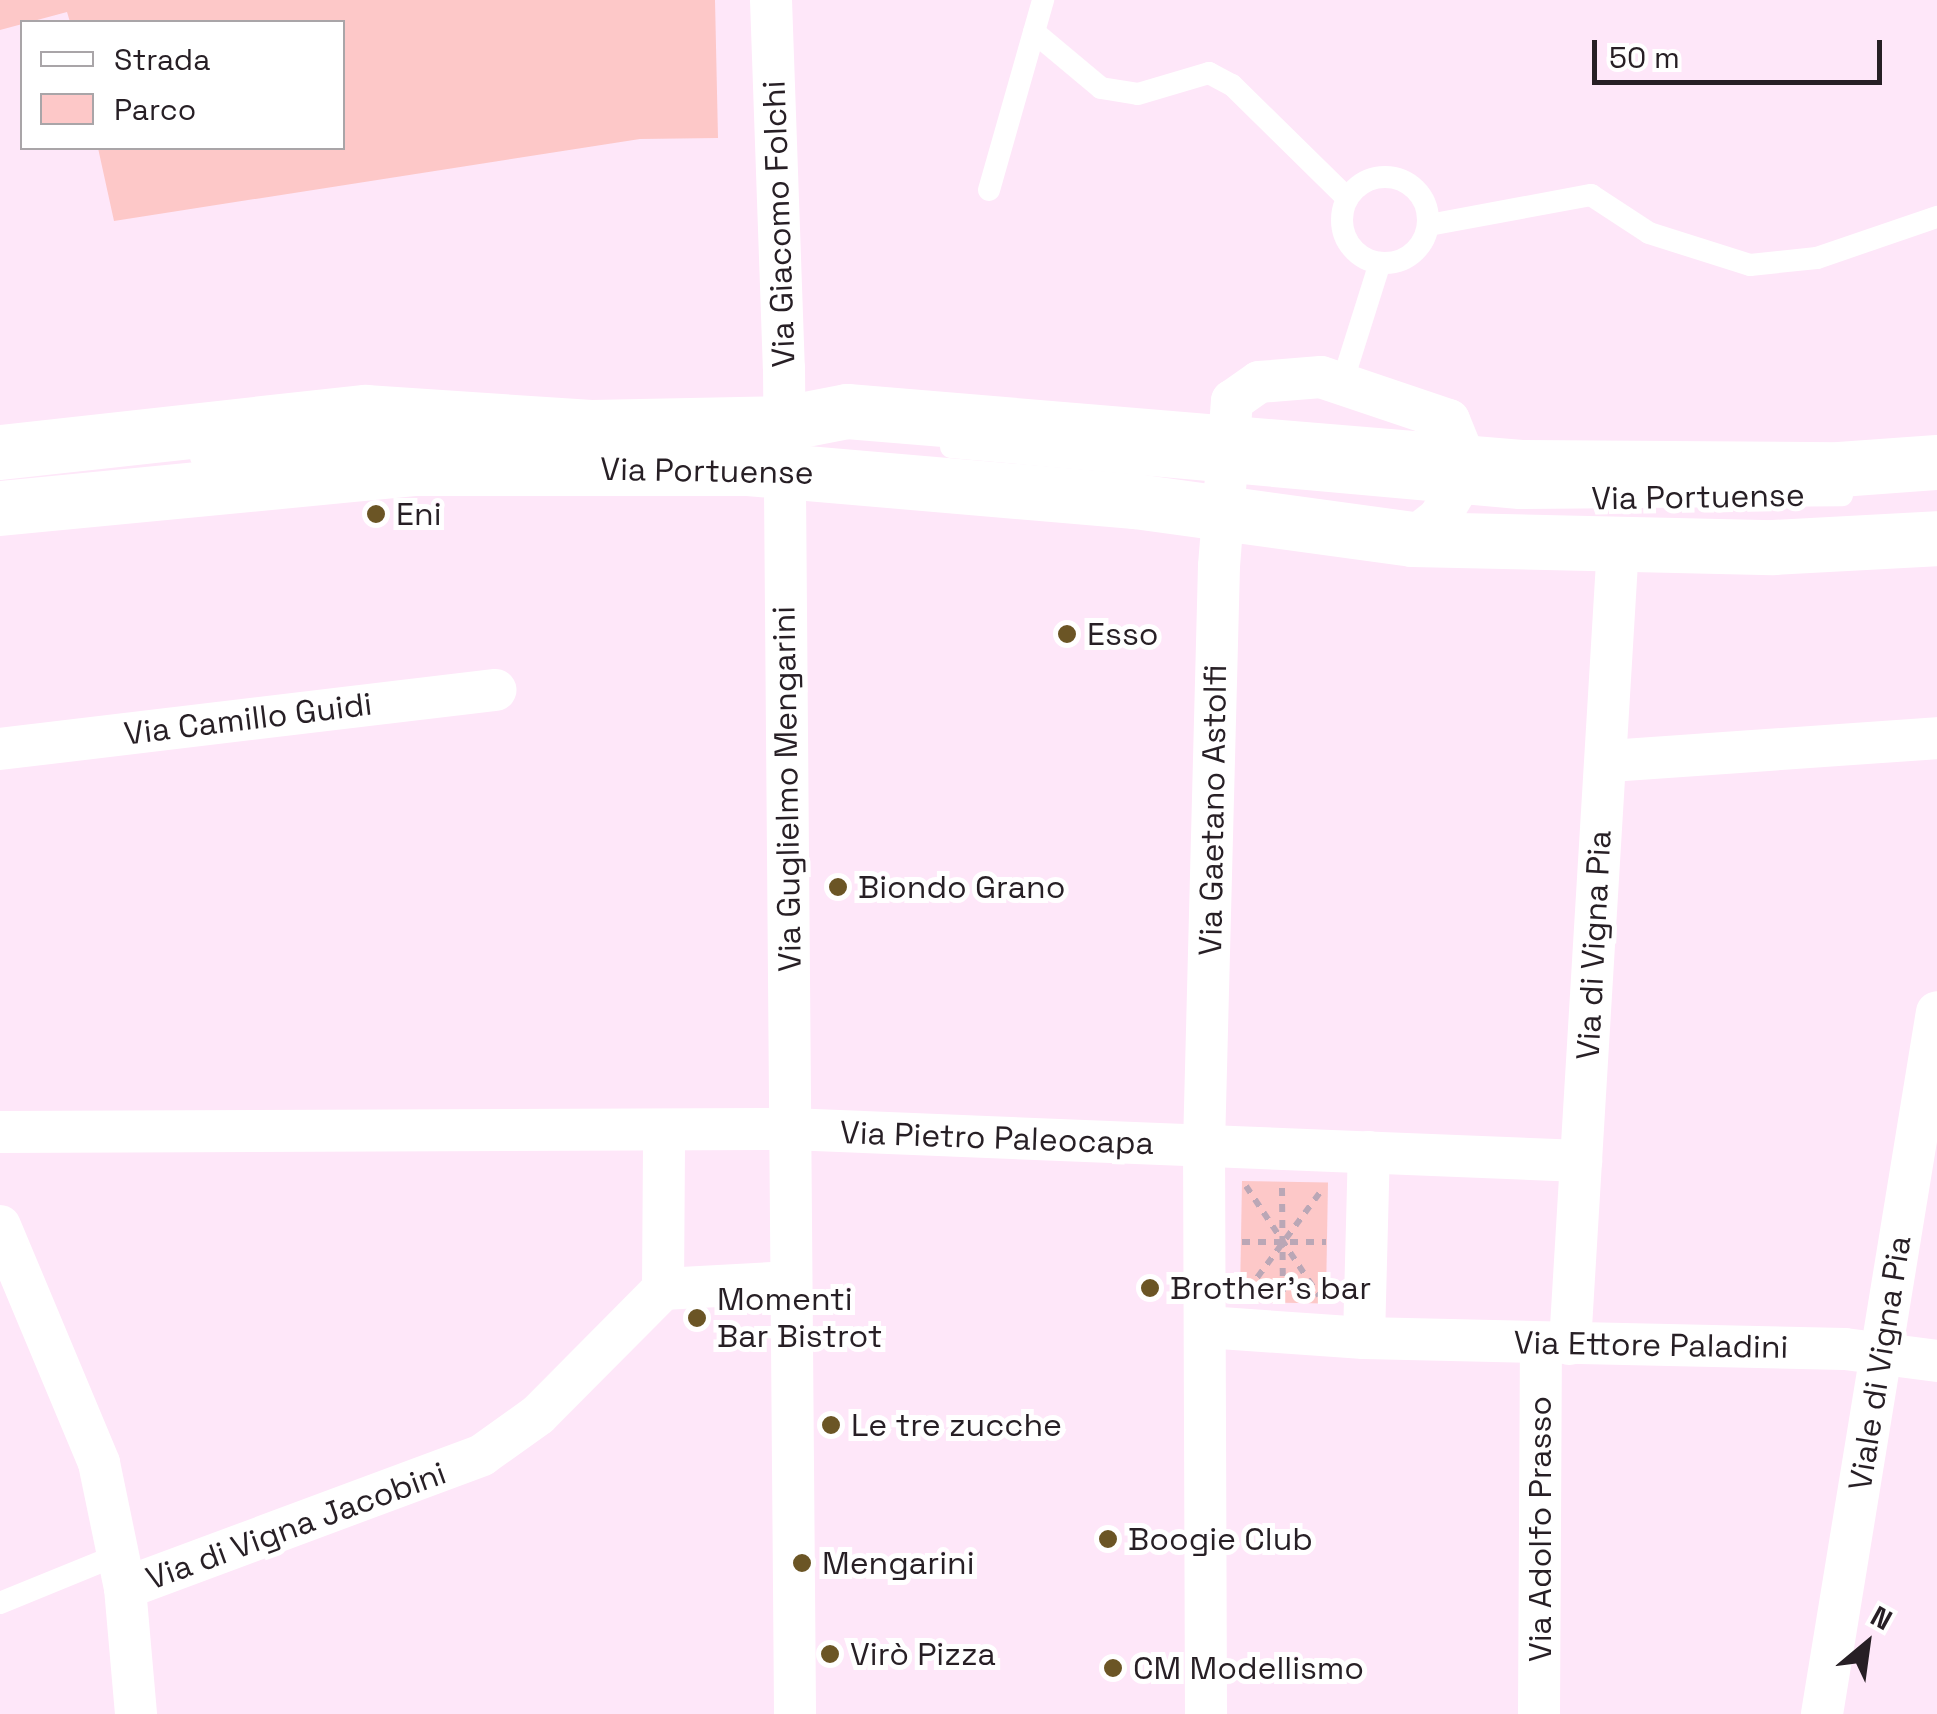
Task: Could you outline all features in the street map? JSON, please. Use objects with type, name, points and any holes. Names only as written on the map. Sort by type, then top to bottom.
[{"type":"main road","name":"Via Portuense","points":[[0,452],[365,412],[591,427],[785,447],[1223,477],[1455,478],[1937,462]]},
{"type":"main road","name":"Via Portuense","points":[[0,508],[418,468],[785,447]]},
{"type":"main road","name":"Via Portuense","points":[[1223,477],[1412,538],[1618,546],[1937,538]]},
{"type":"street","name":"Via Giacomo Folchi","points":[[772,0],[785,447]]},
{"type":"street","points":[[1223,477],[1228,406],[1250,385],[1279,378],[1344,380],[1449,420],[1458,430],[1455,478],[1439,518],[1412,538]]},
{"type":"street","name":"Via Guglielmo Mengarini","points":[[785,447],[791,1282]]},
{"type":"street","name":"Via Gaetano Astolfi","points":[[1206,1327],[1204,1146],[1223,477]]},
{"type":"street","name":"Via di Vigna Pia","points":[[1556,1344],[1581,1161],[1618,546]]},
{"type":"street","name":"Via Camillo Guidi","points":[[0,749],[496,690]]},
{"type":"street","points":[[1624,760],[1937,738]]},
{"type":"street","name":"Viale di Vigna Pia","points":[[1822,1714],[1937,1012]]},
{"type":"street","points":[[0,1132],[361,1128],[408,1133]]},
{"type":"street","name":"Via Pietro Paleocapa","points":[[408,1133],[790,1129],[1581,1161]]},
{"type":"street","points":[[664,1130],[663,1288],[791,1282],[795,1714]]},
{"type":"street","points":[[0,1161],[332,1157],[408,1133]]},
{"type":"street","points":[[1364,1338],[1369,1152]]},
{"type":"street","name":"Via di Vigna Jacobini","points":[[0,1226],[74,1393],[122,1571],[482,1454],[538,1416],[663,1288]]},
{"type":"street","points":[[1206,1327],[1206,1714]]},
{"type":"street","name":"Via Ettore Paladini","points":[[1206,1327],[1364,1338],[1882,1352],[1937,1360]]},
{"type":"street","name":"Via Adolfo Prasso","points":[[1538,1714],[1556,1344]]},
{"type":"street","points":[[122,1571],[136,1714]]},
{"type":"lane","points":[[989,190],[1043,0]]},
{"type":"lane","points":[[1034,32],[1101,88],[1138,94],[1208,73],[1232,85],[1347,198],[1346,240],[1380,262],[1406,258],[1428,225],[1422,196],[1398,178],[1369,179],[1347,198]]},
{"type":"lane","points":[[1428,225],[1591,194],[1650,233],[1750,265],[1817,258],[1937,217]]},
{"type":"lane","points":[[1344,380],[1380,262]]},
{"type":"lane","name":"Via Portuense","points":[[170,460],[591,427]]},
{"type":"lane","name":"Via Portuense","points":[[785,447],[863,438]]},
{"type":"lane","name":"Via Portuense","points":[[920,444],[1223,477]]},
{"type":"lane","points":[[0,477],[76,470]]},
{"type":"lane","name":"Via Portuense","points":[[1618,546],[1682,526],[1858,516]]},
{"type":"lane","points":[[0,1602],[122,1571]]},
{"type":"path","points":[[1242,1181],[1325,1304]]},
{"type":"path","points":[[1282,1181],[1283,1303]]},
{"type":"path","points":[[1240,1302],[1328,1182]]},
{"type":"path","points":[[1241,1242],[1326,1242]]},
{"type":"green space","points":[[0,0],[715,0],[718,138],[640,139],[114,221],[98,150],[345,150],[345,20],[69,20],[67,12],[20,20],[20,25],[0,30]]},
{"type":"green space","points":[[1242,1181],[1328,1183],[1326,1303],[1240,1302]]},
{"type":"place","name":"Eni","points":[[376,514]]},
{"type":"place","name":"Esso","points":[[1067,634]]},
{"type":"place","name":"Biondo Grano","points":[[838,887]]},
{"type":"place","name":"Brother's bar","points":[[1150,1288]]},
{"type":"place","name":"Momenti Bar Bistrot","points":[[697,1318]]},
{"type":"place","name":"Le tre zucche","points":[[831,1425]]},
{"type":"place","name":"Boogie Club","points":[[1108,1539]]},
{"type":"place","name":"Mengarini","points":[[802,1563]]},
{"type":"place","name":"Virò Pizza","points":[[830,1654]]},
{"type":"place","name":"CM Modellismo","points":[[1113,1668]]}]
